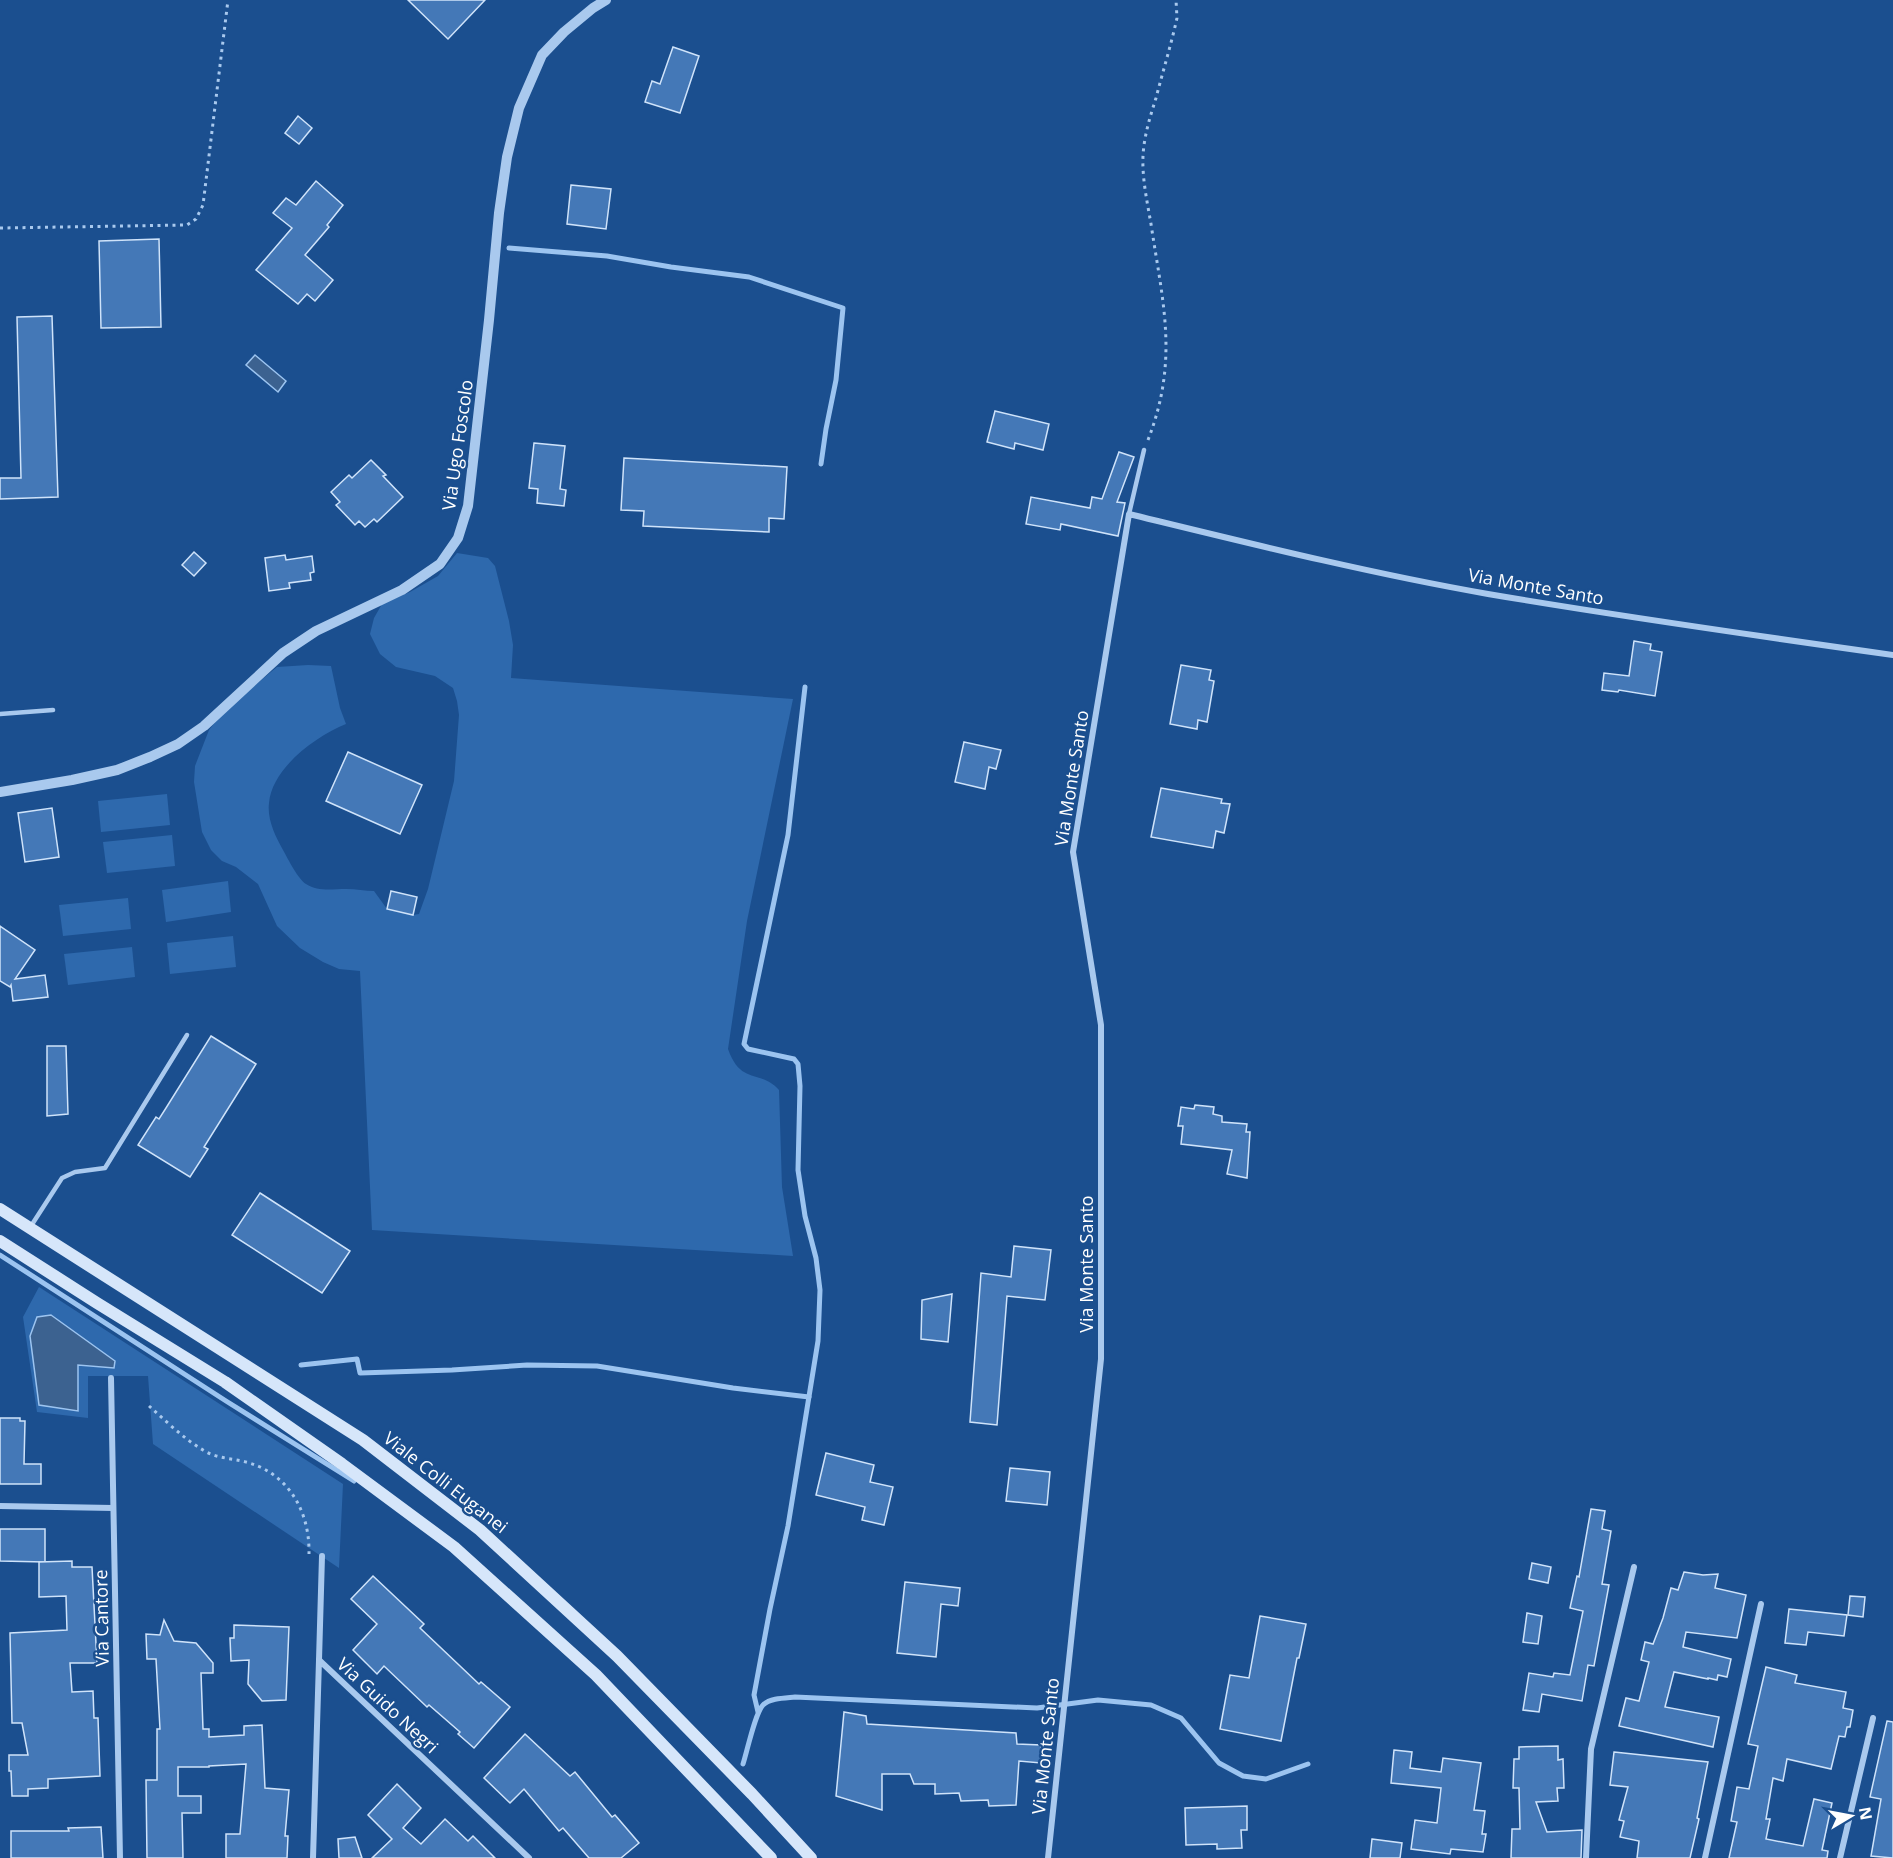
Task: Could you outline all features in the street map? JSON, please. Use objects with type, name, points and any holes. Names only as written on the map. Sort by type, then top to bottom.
[{"type":"main road","name":"Viale Colli Euganei","points":[[0,1209],[363,1440],[480,1530],[618,1656],[811,1858]]},
{"type":"main road","points":[[0,1241],[225,1382],[342,1464],[454,1547],[596,1675],[771,1858]]},
{"type":"street","name":"Via Ugo Foscolo","points":[[0,792],[117,770],[150,758],[178,744],[204,726],[283,653],[316,631],[402,590],[440,564],[458,538],[468,506],[499,213],[507,157],[519,108],[542,55],[564,32],[606,0]]},
{"type":"street","name":"Via Monte Santo","points":[[1048,1858],[1101,1359],[1101,1025],[1074,852],[1129,514],[1302,556],[1486,594],[1693,627],[1893,655]]},
{"type":"street","name":"Via Cantore","points":[[111,1378],[120,1858]]},
{"type":"street","points":[[0,1506],[113,1508]]},
{"type":"street","points":[[319,1660],[322,1556]]},
{"type":"street","points":[[1586,1858],[1591,1749],[1634,1568]]},
{"type":"street","points":[[1705,1858],[1761,1604]]},
{"type":"street","name":"Via Guido Negri","points":[[313,1858],[319,1660]]},
{"type":"street","name":"Via Guido Negri","points":[[319,1660],[529,1858]]},
{"type":"street","points":[[1840,1858],[1874,1718]]},
{"type":"lane","points":[[1129,514],[1144,450]]},
{"type":"lane","points":[[0,714],[53,710]]},
{"type":"lane","points":[[30,1228],[62,1178],[75,1172],[105,1168],[187,1035]]},
{"type":"path","points":[[0,228],[187,225],[196,219],[203,205],[228,0]]},
{"type":"path","points":[[1144,450],[1158,414],[1167,350],[1164,301],[1145,185],[1143,157],[1145,136],[1177,18],[1176,0]]},
{"type":"path","points":[[149,1406],[203,1451],[262,1468],[282,1482],[295,1497],[304,1518],[309,1543],[308,1564]]},
{"type":"shaded area","points":[[255,355],[286,381],[278,392],[246,365]]},
{"type":"shaded area","points":[[457,553],[488,558],[495,566],[513,645],[511,678],[793,699],[747,921],[728,1049],[733,1061],[745,1073],[765,1080],[779,1090],[782,1187],[793,1256],[372,1230],[360,971],[339,969],[300,948],[277,926],[258,884],[236,867],[222,861],[211,850],[202,832],[194,782],[195,766],[209,730],[224,711],[277,667],[331,666],[340,708],[346,724],[309,745],[297,755],[278,778],[269,803],[272,827],[293,868],[311,887],[374,891],[387,909],[413,915],[419,914],[428,889],[454,781],[459,715],[457,701],[453,688],[435,676],[396,667],[380,654],[370,634],[374,618],[382,604],[438,576]]},
{"type":"shaded area","points":[[167,794],[170,825],[101,832],[98,801]]},
{"type":"shaded area","points":[[172,835],[175,866],[107,873],[103,842]]},
{"type":"shaded area","points":[[228,881],[231,912],[166,922],[162,890]]},
{"type":"shaded area","points":[[128,898],[131,929],[63,936],[59,905]]},
{"type":"shaded area","points":[[233,936],[236,967],[170,974],[167,943]]},
{"type":"shaded area","points":[[132,947],[135,977],[68,985],[64,954]]},
{"type":"shaded area","points":[[39,1287],[343,1484],[339,1568],[153,1444],[148,1376],[88,1376],[88,1418],[37,1412],[23,1317]]},
{"type":"shaded area","points":[[51,1315],[115,1361],[114,1368],[78,1365],[78,1411],[39,1405],[30,1336],[37,1317]]},
{"type":"building","points":[[408,0],[485,0],[448,39]]},
{"type":"building","points":[[673,47],[699,56],[680,113],[645,102],[652,81],[660,84]]},
{"type":"building","points":[[298,116],[312,128],[299,144],[285,133]]},
{"type":"building","points":[[316,181],[343,205],[327,225],[329,227],[305,255],[333,280],[315,301],[307,294],[298,304],[256,270],[292,228],[273,213],[286,198],[296,205]]},
{"type":"building","points":[[571,185],[611,189],[606,229],[567,224]]},
{"type":"building","points":[[159,239],[161,327],[101,328],[99,241]]},
{"type":"building","points":[[52,316],[58,497],[0,499],[0,478],[21,478],[17,317]]},
{"type":"building","points":[[995,411],[1049,424],[1043,450],[1015,443],[1014,449],[987,442]]},
{"type":"building","points":[[534,443],[565,446],[560,489],[566,490],[564,506],[537,503],[538,489],[529,488]]},
{"type":"building","points":[[1119,452],[1134,457],[1117,502],[1125,503],[1118,536],[1061,524],[1060,530],[1026,524],[1031,497],[1090,508],[1092,497],[1102,499]]},
{"type":"building","points":[[624,458],[787,467],[784,519],[769,518],[769,532],[643,526],[644,511],[621,510]]},
{"type":"building","points":[[371,460],[403,497],[377,522],[374,519],[365,527],[359,521],[355,525],[336,505],[340,502],[331,492],[349,475],[352,478]]},
{"type":"building","points":[[194,552],[206,563],[194,576],[182,565]]},
{"type":"building","points":[[285,555],[286,560],[312,556],[314,572],[310,573],[311,580],[289,583],[290,588],[269,591],[265,558]]},
{"type":"building","points":[[1634,641],[1651,644],[1650,650],[1662,652],[1655,696],[1619,690],[1618,692],[1602,690],[1604,673],[1629,676]]},
{"type":"building","points":[[1181,665],[1211,670],[1209,680],[1214,681],[1207,722],[1198,720],[1197,729],[1170,724]]},
{"type":"building","points":[[964,742],[1001,750],[996,769],[989,767],[985,789],[955,782]]},
{"type":"building","points":[[348,752],[422,785],[400,834],[326,801]]},
{"type":"building","points":[[1161,788],[1222,799],[1221,803],[1230,804],[1224,833],[1216,831],[1213,848],[1151,837]]},
{"type":"building","points":[[52,808],[59,857],[25,862],[18,813]]},
{"type":"building","points":[[391,891],[417,897],[413,915],[387,909]]},
{"type":"building","points":[[0,926],[35,950],[15,979],[45,975],[48,997],[13,1001],[11,985],[10,987],[0,981]]},
{"type":"building","points":[[211,1036],[256,1064],[204,1147],[208,1149],[190,1177],[138,1145],[156,1117],[159,1119]]},
{"type":"building","points":[[47,1046],[66,1046],[68,1114],[47,1116]]},
{"type":"building","points":[[1195,1105],[1214,1107],[1213,1114],[1222,1116],[1222,1122],[1247,1124],[1246,1132],[1250,1132],[1247,1178],[1227,1174],[1232,1150],[1181,1144],[1183,1126],[1178,1126],[1181,1107],[1194,1109]]},
{"type":"building","points":[[260,1193],[350,1251],[322,1293],[232,1235]]},
{"type":"building","points":[[1014,1246],[1051,1250],[1045,1300],[1007,1296],[997,1425],[970,1422],[981,1273],[1011,1277]]},
{"type":"building","points":[[952,1294],[948,1342],[921,1339],[922,1300]]},
{"type":"building","points":[[0,1418],[20,1418],[20,1421],[25,1421],[24,1464],[41,1464],[41,1484],[0,1484]]},
{"type":"building","points":[[826,1453],[874,1465],[870,1482],[893,1487],[884,1525],[862,1520],[865,1507],[816,1495]]},
{"type":"building","points":[[1010,1468],[1050,1472],[1047,1505],[1006,1501]]},
{"type":"building","points":[[1591,1509],[1605,1511],[1602,1529],[1611,1531],[1602,1584],[1609,1585],[1594,1666],[1588,1665],[1582,1701],[1542,1694],[1539,1712],[1523,1710],[1529,1673],[1553,1677],[1554,1673],[1570,1675],[1583,1611],[1570,1608],[1577,1576],[1579,1577]]},
{"type":"building","points":[[0,1529],[45,1529],[45,1562],[0,1561]]},
{"type":"building","points":[[72,1561],[72,1567],[92,1567],[97,1663],[70,1663],[72,1692],[93,1691],[94,1718],[98,1718],[100,1776],[48,1779],[48,1788],[28,1789],[28,1796],[12,1796],[9,1755],[28,1755],[22,1723],[12,1723],[10,1633],[67,1630],[66,1596],[39,1597],[39,1562]]},
{"type":"building","points":[[1532,1563],[1551,1567],[1548,1583],[1529,1579]]},
{"type":"building","points":[[1684,1572],[1703,1575],[1718,1574],[1715,1588],[1746,1595],[1737,1638],[1686,1632],[1683,1647],[1731,1659],[1727,1677],[1718,1675],[1717,1680],[1674,1672],[1665,1707],[1719,1717],[1713,1747],[1619,1726],[1626,1698],[1639,1701],[1649,1662],[1641,1660],[1645,1642],[1653,1644],[1671,1588],[1678,1590]]},
{"type":"building","points":[[373,1576],[424,1624],[420,1628],[479,1684],[481,1682],[510,1707],[474,1748],[458,1734],[460,1732],[429,1705],[427,1707],[384,1666],[377,1674],[353,1650],[377,1624],[351,1599]]},
{"type":"building","points":[[905,1582],[960,1588],[958,1606],[941,1604],[936,1657],[897,1653]]},
{"type":"building","points":[[1850,1596],[1865,1597],[1863,1617],[1848,1615]]},
{"type":"building","points":[[1789,1609],[1847,1615],[1844,1636],[1808,1632],[1806,1645],[1785,1643]]},
{"type":"building","points":[[1527,1613],[1542,1616],[1538,1644],[1523,1642]]},
{"type":"building","points":[[1260,1616],[1306,1624],[1281,1741],[1220,1729],[1230,1675],[1249,1678]]},
{"type":"building","points":[[164,1620],[174,1641],[196,1643],[213,1663],[213,1673],[201,1673],[203,1729],[209,1729],[209,1737],[244,1735],[244,1726],[262,1725],[265,1788],[289,1790],[285,1836],[288,1836],[287,1858],[226,1858],[226,1834],[240,1834],[246,1764],[178,1767],[178,1796],[201,1796],[201,1813],[182,1813],[183,1858],[147,1858],[146,1780],[157,1780],[157,1729],[160,1729],[156,1659],[147,1659],[146,1634],[160,1635]]},
{"type":"building","points":[[234,1625],[289,1627],[286,1700],[262,1701],[248,1684],[249,1660],[231,1661],[230,1638],[234,1638]]},
{"type":"building","points":[[1766,1667],[1797,1675],[1795,1683],[1846,1692],[1843,1708],[1853,1710],[1850,1727],[1847,1727],[1845,1737],[1839,1736],[1831,1769],[1787,1759],[1783,1781],[1773,1778],[1766,1819],[1770,1819],[1766,1839],[1803,1846],[1814,1799],[1832,1803],[1822,1850],[1828,1851],[1827,1858],[1729,1858],[1737,1822],[1731,1821],[1737,1787],[1749,1789],[1758,1746],[1748,1744]]},
{"type":"building","points":[[844,1712],[866,1716],[867,1724],[1016,1733],[1017,1744],[1041,1745],[1041,1763],[1019,1761],[1016,1805],[989,1806],[988,1800],[961,1801],[959,1793],[935,1794],[935,1784],[914,1784],[910,1774],[882,1774],[882,1810],[836,1796]]},
{"type":"building","points":[[1887,1721],[1893,1722],[1893,1858],[1871,1856],[1881,1799],[1870,1797]]},
{"type":"building","points":[[525,1734],[570,1776],[575,1772],[612,1817],[615,1815],[639,1843],[621,1858],[589,1858],[563,1828],[559,1831],[524,1789],[510,1803],[484,1778]]},
{"type":"building","points":[[1558,1746],[1558,1760],[1563,1759],[1564,1788],[1557,1788],[1558,1801],[1536,1802],[1547,1832],[1582,1830],[1581,1858],[1511,1858],[1512,1829],[1520,1829],[1519,1788],[1513,1788],[1514,1759],[1519,1759],[1519,1747]]},
{"type":"building","points":[[1394,1750],[1412,1752],[1410,1768],[1441,1772],[1443,1758],[1481,1763],[1474,1810],[1485,1811],[1482,1834],[1486,1834],[1483,1852],[1451,1849],[1450,1854],[1411,1849],[1415,1820],[1437,1823],[1441,1788],[1391,1783]]},
{"type":"building","points":[[1614,1752],[1708,1762],[1690,1858],[1637,1858],[1639,1841],[1620,1837],[1624,1821],[1619,1820],[1628,1787],[1610,1785]]},
{"type":"building","points":[[397,1784],[421,1808],[403,1828],[421,1844],[445,1819],[468,1841],[473,1836],[495,1858],[372,1858],[392,1839],[368,1815]]},
{"type":"building","points":[[1247,1806],[1247,1830],[1241,1830],[1242,1848],[1217,1849],[1217,1844],[1186,1845],[1185,1808]]},
{"type":"building","points":[[101,1827],[103,1858],[11,1858],[11,1831],[69,1831],[68,1828]]},
{"type":"building","points":[[355,1837],[362,1858],[339,1858],[338,1839]]},
{"type":"building","points":[[1372,1839],[1402,1843],[1400,1858],[1370,1858]]},
{"type":"waterway","points":[[509,248],[607,256],[749,277],[843,308],[836,380],[821,464]]},
{"type":"waterway","points":[[758,1712],[754,1695],[788,1526],[818,1341],[820,1290],[816,1258],[805,1216],[798,1170],[800,1086],[798,1064],[794,1059],[748,1049],[744,1044],[788,835],[805,687]]},
{"type":"waterway","points":[[0,1255],[354,1481]]},
{"type":"waterway","points":[[301,1365],[357,1359],[360,1373],[527,1365],[597,1366],[733,1388],[809,1397]]},
{"type":"waterway","points":[[743,1764],[754,1724],[763,1705],[774,1700],[795,1697],[1037,1708],[1098,1700],[1151,1705],[1181,1718],[1219,1763],[1243,1776],[1266,1779],[1308,1764]]}]
